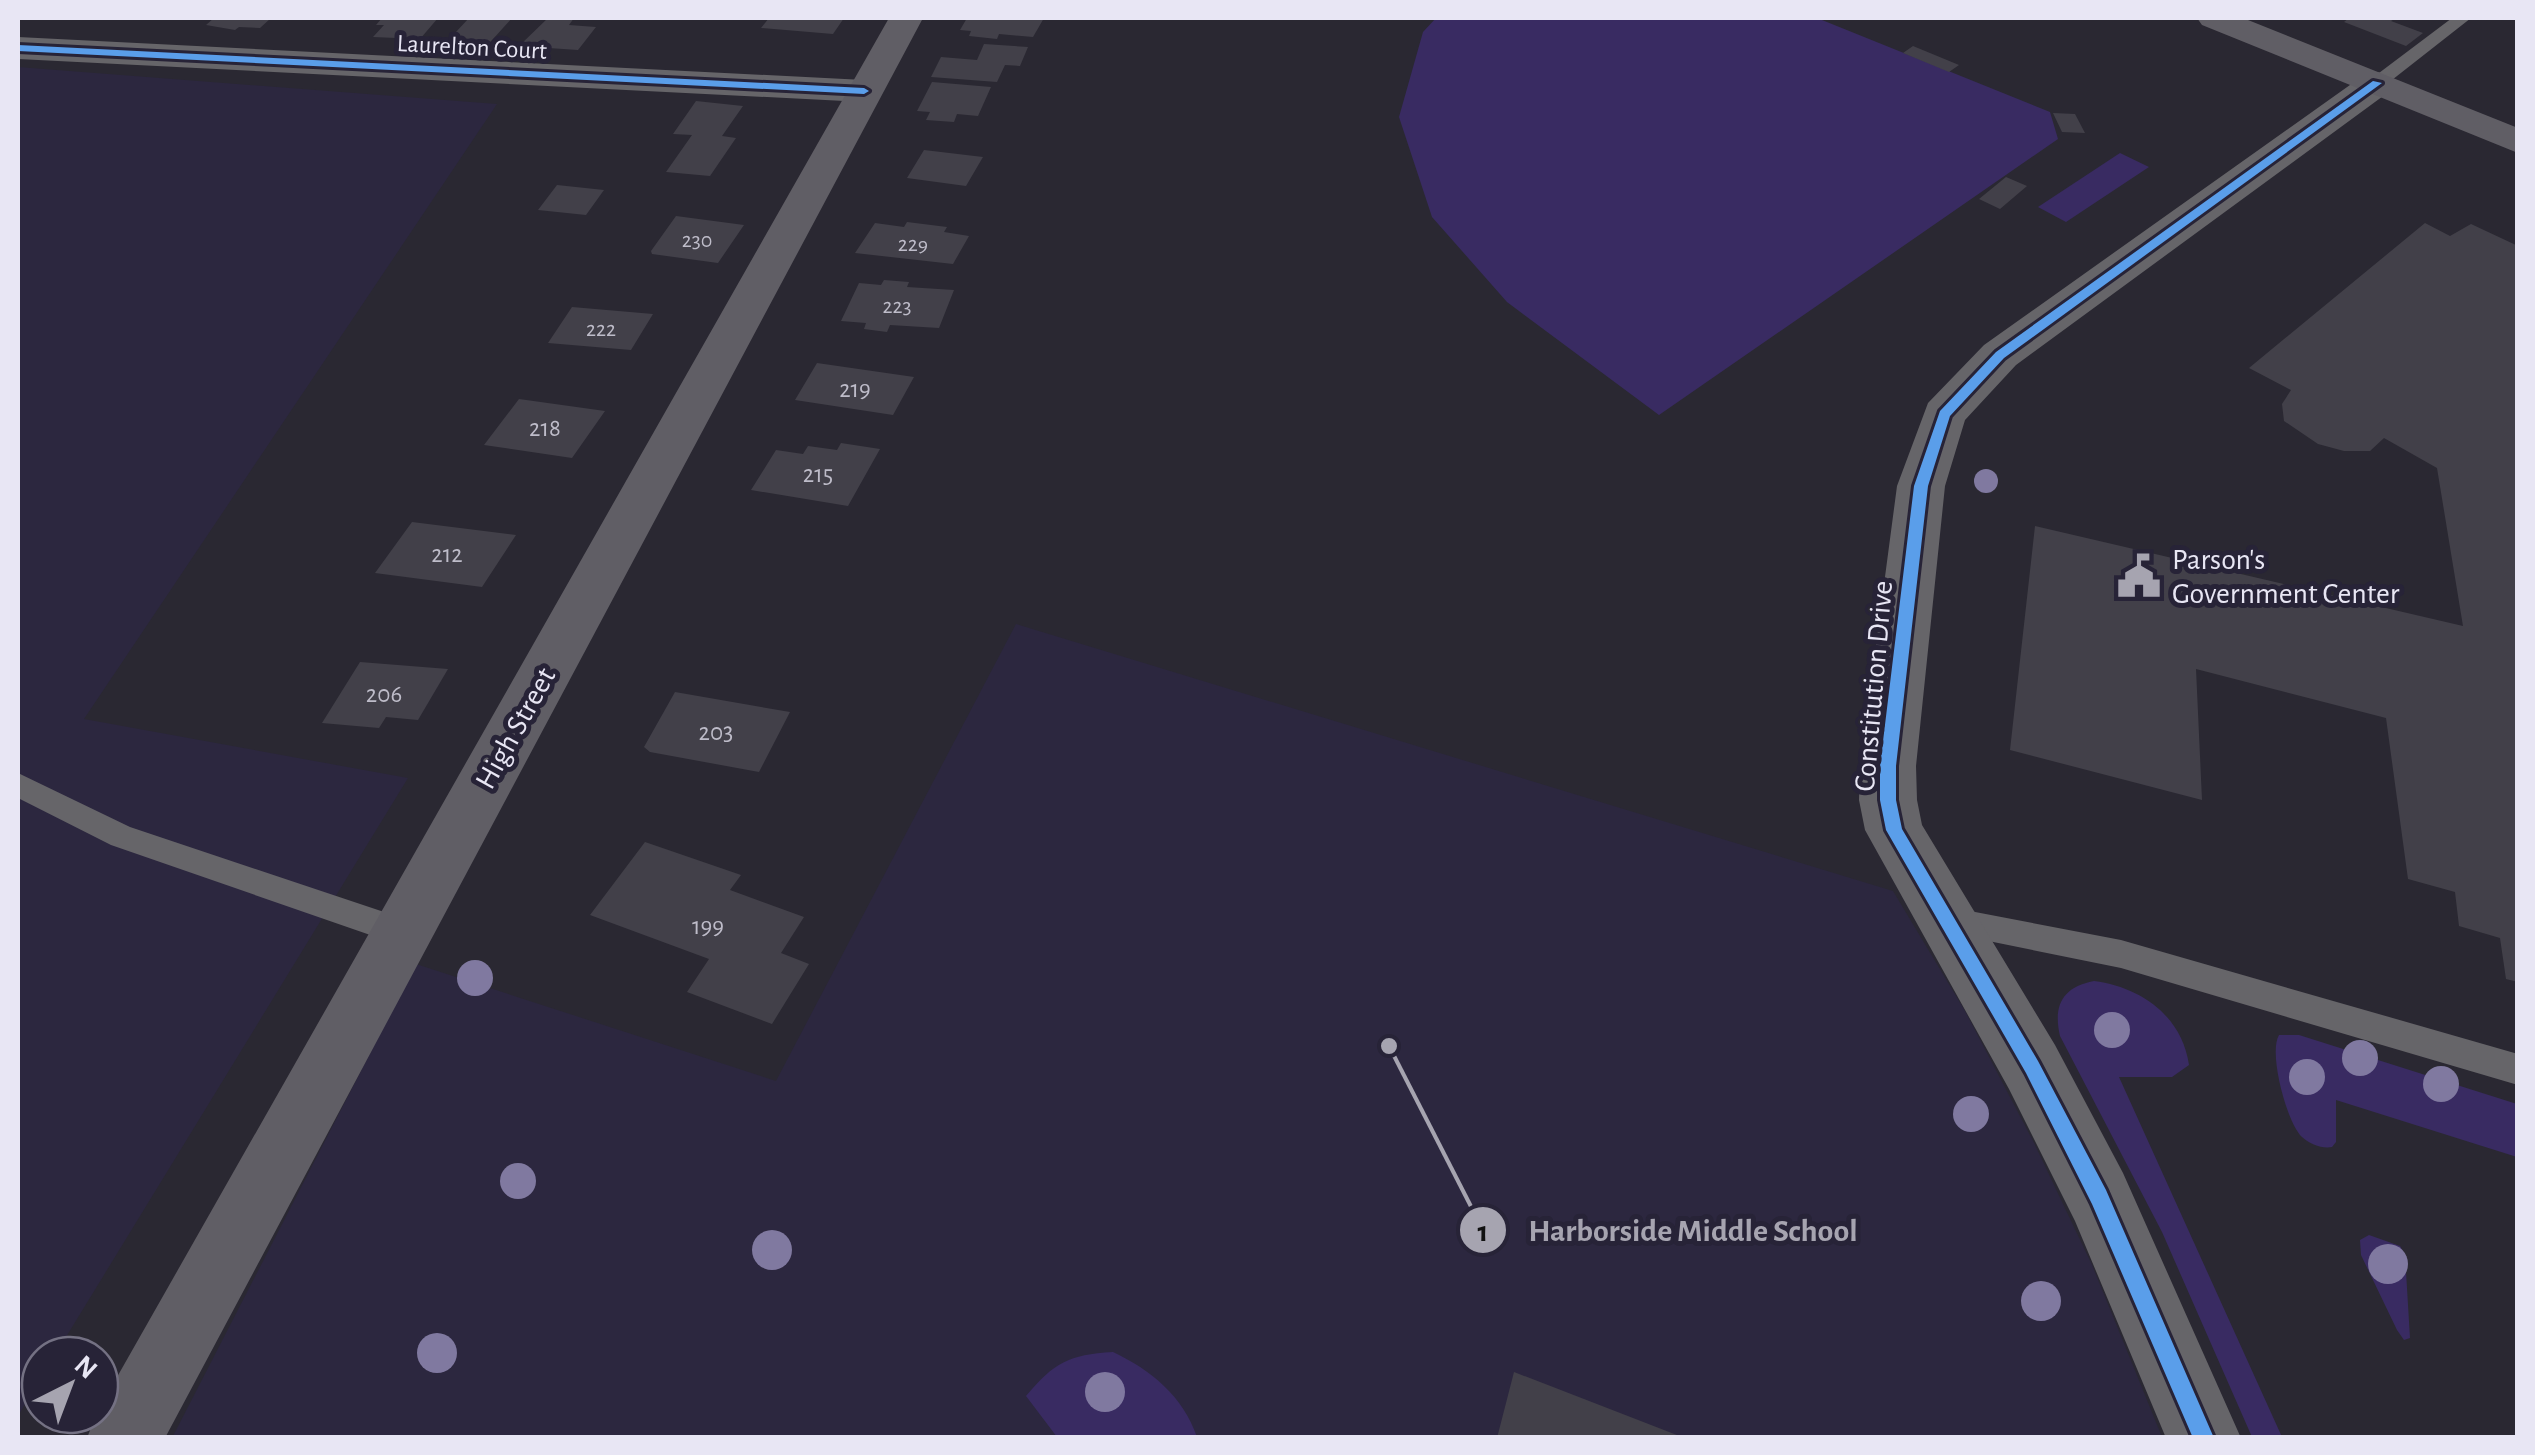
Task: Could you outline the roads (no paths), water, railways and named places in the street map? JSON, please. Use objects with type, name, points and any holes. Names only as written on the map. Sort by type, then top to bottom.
[{"type":"main road","name":"High Street","points":[[124,1438],[906,18]]},
{"type":"main road","points":[[2214,18],[2518,142]]},
{"type":"street","name":"Laurelton Court","points":[[18,48],[864,91]]},
{"type":"street","name":"Constitution Drive","points":[[2204,1438],[2100,1197],[2032,1067],[1894,830],[1888,800],[1888,766],[1921,486],[1944,414],[2000,355],[2376,83]]},
{"type":"lane","points":[[2376,83],[2462,18]]},
{"type":"lane","points":[[18,785],[121,836],[402,932]]},
{"type":"lane","points":[[1946,920],[2138,958],[2518,1070]]},
{"type":"place","name":"Parson's Government Center","points":[[2139,576]]},
{"type":"place","name":"Harborside Middle School","points":[[1389,1046]]}]
